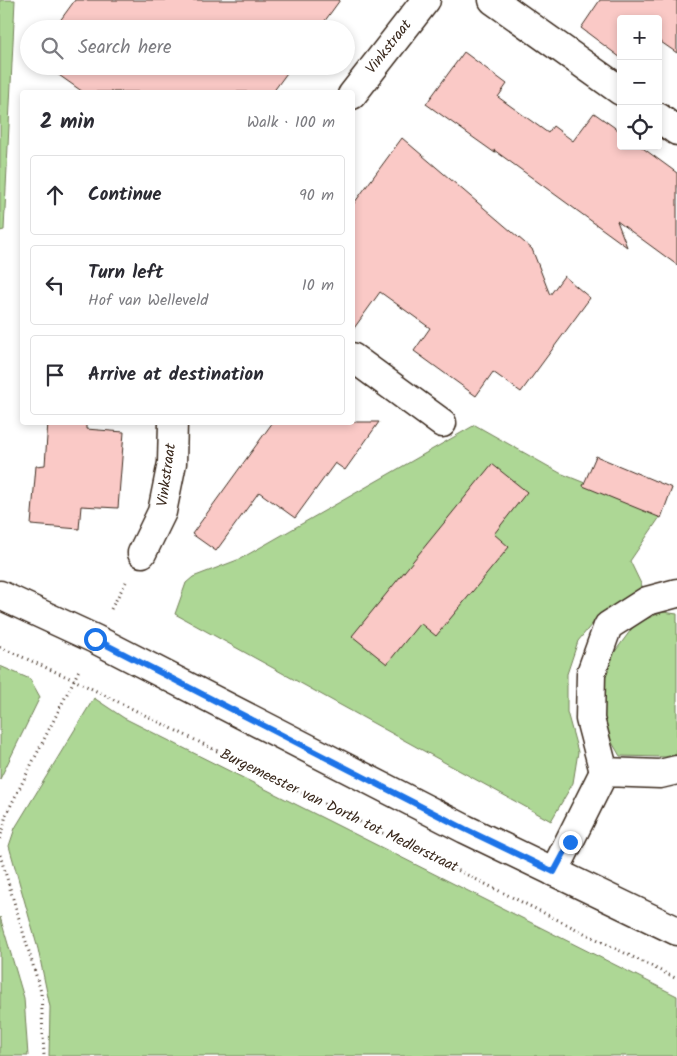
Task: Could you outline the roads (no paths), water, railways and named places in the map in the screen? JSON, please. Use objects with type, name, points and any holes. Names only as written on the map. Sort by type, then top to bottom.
[{"type":"street","name":"Vinkstraat","points":[[355,91],[426,0]]},
{"type":"street","points":[[493,0],[617,88]]},
{"type":"street","points":[[662,120],[677,130]]},
{"type":"street","points":[[355,359],[442,423]]},
{"type":"street","name":"Vinkstraat","points":[[142,553],[162,512],[172,463],[173,425]]},
{"type":"street","points":[[554,872],[604,772],[590,719],[591,673],[608,626],[647,601],[677,594]]},
{"type":"street","points":[[0,595],[95,639],[465,829],[677,931]]},
{"type":"street","points":[[604,772],[660,774],[677,770]]}]
